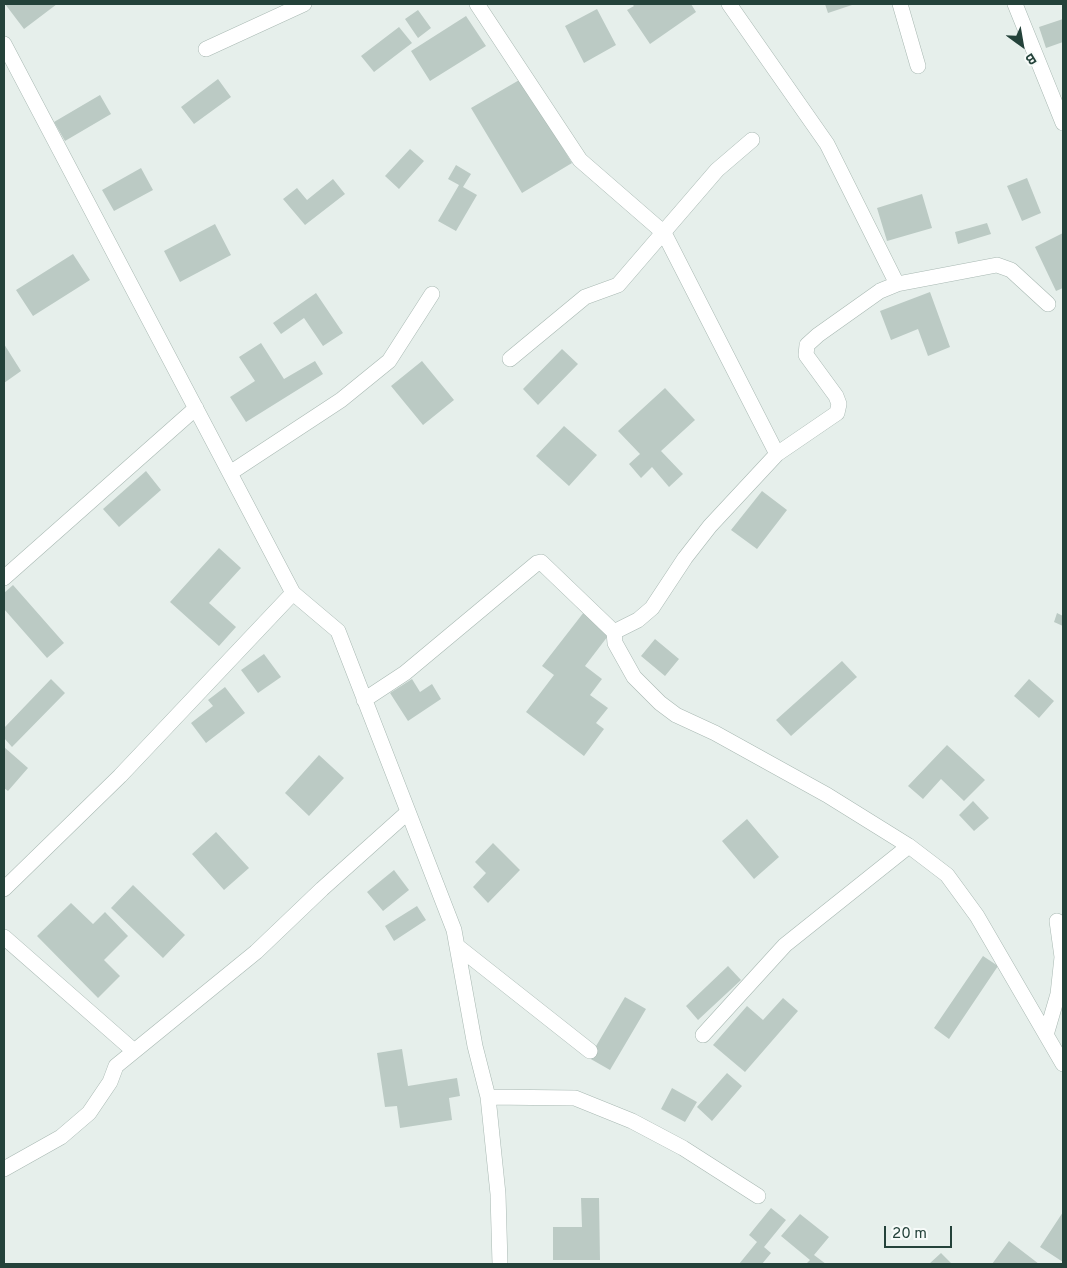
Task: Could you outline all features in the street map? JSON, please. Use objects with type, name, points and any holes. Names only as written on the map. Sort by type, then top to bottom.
[{"type":"street","points":[[206,50],[304,4]]},
{"type":"street","points":[[478,4],[580,160],[664,233],[777,454]]},
{"type":"street","points":[[729,4],[827,144],[897,284]]},
{"type":"street","points":[[900,4],[918,66]]},
{"type":"street","points":[[1015,4],[1063,123]]},
{"type":"street","points":[[4,44],[293,593],[338,631],[454,930],[475,1046],[488,1096],[498,1194],[500,1264]]},
{"type":"street","points":[[510,359],[585,297],[618,285],[717,170],[752,140]]},
{"type":"street","points":[[614,632],[638,620],[652,608],[685,558],[710,526],[777,454],[838,413],[839,404],[836,396],[806,355],[807,344],[818,335],[880,291],[897,284],[998,265],[1011,270],[1048,304]]},
{"type":"street","points":[[230,473],[341,400],[389,361],[432,294]]},
{"type":"street","points":[[4,578],[196,408]]},
{"type":"street","points":[[364,700],[405,673],[537,563],[541,562],[614,632],[615,644],[634,677],[660,703],[676,715],[715,733],[828,795],[908,846],[947,875],[977,916],[1063,1064]]},
{"type":"street","points":[[4,889],[120,776],[293,593]]},
{"type":"street","points":[[4,1169],[61,1137],[89,1113],[110,1082],[116,1066],[256,952],[322,889],[408,812]]},
{"type":"street","points":[[703,1035],[785,945],[908,846]]},
{"type":"street","points":[[1046,1035],[1058,994],[1062,957],[1057,921]]},
{"type":"street","points":[[4,938],[134,1051]]},
{"type":"street","points":[[457,946],[590,1051]]},
{"type":"street","points":[[488,1096],[574,1098],[640,1125],[683,1148],[758,1196]]},
{"type":"building","points":[[5,4],[57,4],[24,29]]},
{"type":"building","points":[[632,4],[691,4],[696,12],[650,44],[627,10],[634,6]]},
{"type":"building","points":[[825,4],[855,4],[828,13]]},
{"type":"building","points":[[597,9],[616,45],[584,63],[565,26]]},
{"type":"building","points":[[418,10],[431,28],[418,38],[405,19]]},
{"type":"building","points":[[466,16],[486,46],[430,81],[411,51]]},
{"type":"building","points":[[1063,19],[1063,42],[1046,48],[1039,27]]},
{"type":"building","points":[[399,27],[412,43],[374,72],[361,56]]},
{"type":"building","points":[[218,79],[231,97],[194,124],[181,107]]},
{"type":"building","points":[[521,79],[572,163],[522,193],[471,108]]},
{"type":"building","points":[[100,95],[111,114],[65,141],[54,122]]},
{"type":"building","points":[[410,149],[424,161],[399,189],[385,176]]},
{"type":"building","points":[[456,165],[471,174],[463,187],[477,195],[456,231],[438,221],[459,185],[448,179]]},
{"type":"building","points":[[141,168],[153,190],[114,211],[102,190]]},
{"type":"building","points":[[1027,178],[1041,213],[1022,221],[1007,186]]},
{"type":"building","points":[[333,179],[345,194],[305,225],[283,199],[297,188],[307,200]]},
{"type":"building","points":[[922,194],[932,228],[887,241],[877,208]]},
{"type":"building","points":[[987,223],[991,234],[958,244],[955,232]]},
{"type":"building","points":[[215,224],[231,255],[180,282],[164,251]]},
{"type":"building","points":[[1063,233],[1063,288],[1056,291],[1035,247]]},
{"type":"building","points":[[73,254],[90,280],[33,316],[16,290]]},
{"type":"building","points":[[930,292],[950,347],[928,356],[918,329],[891,340],[880,311]]},
{"type":"building","points":[[316,293],[343,333],[323,346],[304,318],[281,334],[273,323]]},
{"type":"building","points":[[261,343],[284,379],[315,361],[323,374],[246,422],[230,397],[255,381],[239,357]]},
{"type":"building","points":[[4,344],[21,371],[4,383]]},
{"type":"building","points":[[562,349],[578,364],[538,405],[523,389]]},
{"type":"building","points":[[422,361],[454,400],[423,425],[391,386]]},
{"type":"building","points":[[665,388],[695,420],[661,451],[683,474],[669,487],[652,467],[641,478],[629,464],[640,454],[618,431]]},
{"type":"building","points":[[564,426],[597,455],[569,486],[536,456]]},
{"type":"building","points":[[146,471],[161,490],[119,527],[103,509]]},
{"type":"building","points":[[762,491],[787,510],[757,549],[731,530]]},
{"type":"building","points":[[219,548],[241,568],[209,603],[236,627],[219,646],[170,602]]},
{"type":"building","points":[[13,585],[64,643],[47,658],[4,609],[4,593]]},
{"type":"building","points":[[584,612],[611,632],[585,666],[602,679],[590,695],[608,708],[596,723],[604,729],[584,756],[526,712],[554,675],[542,666]]},
{"type":"building","points":[[1057,613],[1063,616],[1063,626],[1054,622]]},
{"type":"building","points":[[655,639],[679,659],[665,676],[641,656]]},
{"type":"building","points":[[264,654],[281,677],[258,693],[241,670]]},
{"type":"building","points":[[842,661],[857,677],[791,736],[776,720]]},
{"type":"building","points":[[51,679],[65,693],[12,747],[4,738],[4,728]]},
{"type":"building","points":[[412,679],[420,692],[432,684],[441,699],[408,721],[390,693]]},
{"type":"building","points":[[1029,679],[1054,701],[1039,718],[1014,696]]},
{"type":"building","points":[[225,687],[245,713],[206,743],[191,723],[213,706],[208,700]]},
{"type":"building","points":[[947,745],[985,780],[964,801],[941,779],[923,799],[908,786]]},
{"type":"building","points":[[4,747],[28,768],[8,791],[4,788]]},
{"type":"building","points":[[319,755],[344,778],[309,816],[285,793]]},
{"type":"building","points":[[973,801],[989,818],[974,831],[959,815]]},
{"type":"building","points":[[747,819],[779,857],[754,879],[722,841]]},
{"type":"building","points":[[216,832],[249,868],[224,890],[192,854]]},
{"type":"building","points":[[493,843],[520,870],[488,903],[473,887],[486,873],[475,862]]},
{"type":"building","points":[[394,870],[409,890],[383,911],[367,892]]},
{"type":"building","points":[[133,885],[185,935],[163,958],[111,908]]},
{"type":"building","points":[[71,903],[93,924],[105,912],[128,936],[104,960],[120,976],[98,998],[37,936]]},
{"type":"building","points":[[417,906],[426,920],[394,941],[385,926]]},
{"type":"building","points":[[983,956],[998,966],[949,1039],[934,1028]]},
{"type":"building","points":[[728,966],[741,980],[698,1020],[686,1006]]},
{"type":"building","points":[[625,997],[646,1009],[610,1070],[589,1058]]},
{"type":"building","points":[[783,998],[798,1011],[745,1072],[713,1045],[747,1006],[763,1020]]},
{"type":"building","points":[[402,1049],[408,1086],[457,1078],[460,1096],[449,1098],[452,1120],[400,1128],[397,1106],[385,1107],[377,1053]]},
{"type":"building","points":[[727,1073],[742,1086],[712,1121],[697,1107]]},
{"type":"building","points":[[672,1088],[697,1102],[685,1122],[661,1109]]},
{"type":"building","points":[[581,1198],[599,1198],[600,1260],[553,1260],[553,1227],[582,1227]]},
{"type":"building","points":[[771,1208],[786,1220],[764,1247],[771,1253],[762,1264],[739,1264],[757,1242],[749,1235]]},
{"type":"building","points":[[1063,1212],[1063,1262],[1040,1247]]},
{"type":"building","points":[[800,1214],[829,1237],[814,1255],[826,1264],[806,1264],[810,1260],[781,1236]]},
{"type":"building","points":[[1009,1241],[1039,1264],[992,1264]]},
{"type":"building","points":[[941,1253],[952,1264],[929,1264]]}]
